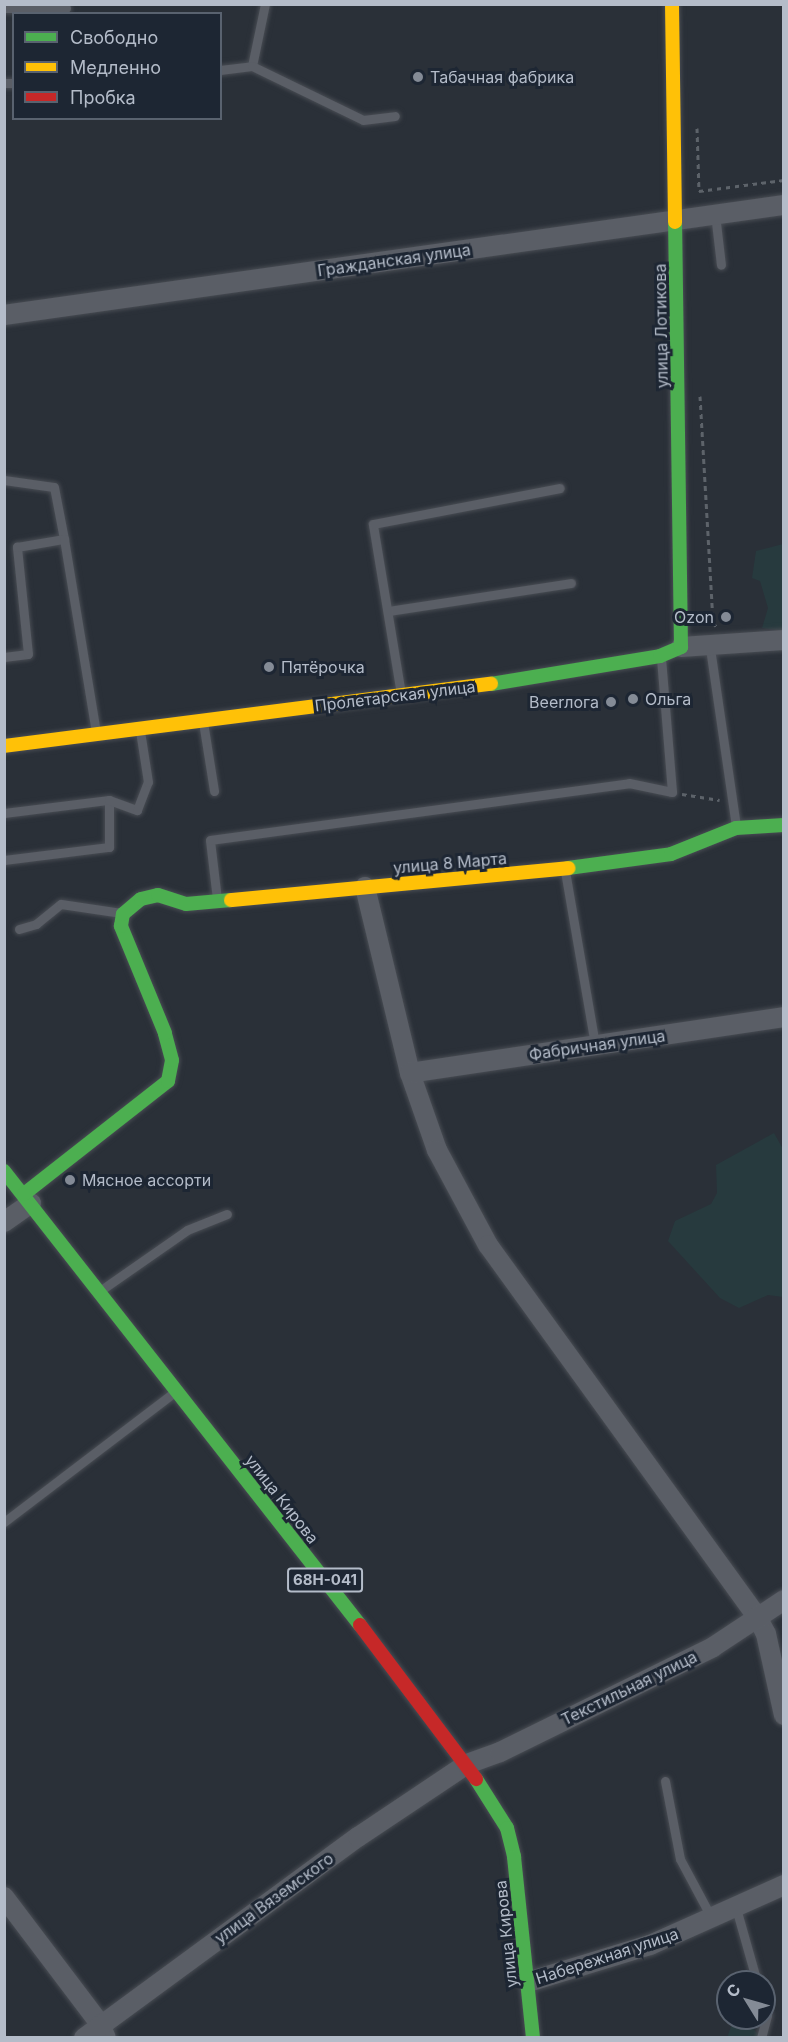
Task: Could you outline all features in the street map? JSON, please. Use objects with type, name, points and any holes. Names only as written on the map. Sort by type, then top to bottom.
[{"type":"street","name":"улица Лотикова","points":[[672,4],[681,646]]},
{"type":"street","name":"Гражданская улица","points":[[4,315],[675,219],[783,206]]},
{"type":"street","name":"Пролетарская улица","points":[[4,746],[402,696],[660,656],[681,646],[710,648],[783,640]]},
{"type":"street","name":"улица 8 Марта","points":[[123,914],[151,894],[186,904],[564,869],[671,854],[736,828],[783,825]]},
{"type":"street","points":[[365,887],[410,1073],[437,1150],[488,1245],[757,1617],[766,1634],[783,1715]]},
{"type":"street","points":[[4,1222],[27,1199],[168,1081],[172,1060],[121,926],[123,914]]},
{"type":"street","name":"Фабричная улица","points":[[410,1073],[783,1017]]},
{"type":"street","name":"улица Кирова","points":[[4,1171],[467,1764],[507,1828],[514,1857],[533,2037]]},
{"type":"street","name":"Текстильная улица","points":[[467,1764],[500,1752],[713,1647],[783,1600]]},
{"type":"street","name":"улица Вяземского","points":[[84,2037],[103,2031],[358,1837],[467,1764]]},
{"type":"street","name":"Набережная улица","points":[[528,1982],[650,1945],[783,1885]]},
{"type":"street","points":[[4,1897],[103,2031]]},
{"type":"lane","points":[[252,66],[265,4]]},
{"type":"lane","points":[[4,8],[66,8]]},
{"type":"lane","points":[[222,70],[252,66],[363,120],[395,116]]},
{"type":"lane","points":[[715,214],[721,265]]},
{"type":"lane","points":[[4,480],[54,487],[97,734]]},
{"type":"lane","points":[[402,696],[373,524],[560,488]]},
{"type":"lane","points":[[4,657],[28,654],[17,547],[64,539]]},
{"type":"lane","points":[[388,611],[571,583]]},
{"type":"lane","points":[[710,648],[730,801],[736,828]]},
{"type":"lane","points":[[218,901],[210,840],[629,783],[672,792],[660,656]]},
{"type":"lane","points":[[203,721],[214,791]]},
{"type":"lane","points":[[4,813],[109,800],[137,810],[148,782],[140,729]]},
{"type":"lane","points":[[4,860],[109,847],[109,800]]},
{"type":"lane","points":[[564,869],[595,1045]]},
{"type":"lane","points":[[19,929],[36,924],[62,904],[123,914]]},
{"type":"lane","points":[[100,1292],[187,1230],[227,1214]]},
{"type":"lane","points":[[4,1522],[176,1390]]},
{"type":"lane","points":[[665,1781],[680,1859],[712,1919]]},
{"type":"lane","points":[[736,1908],[754,1970]]},
{"type":"path","points":[[699,190],[783,180]]},
{"type":"path","points":[[700,388],[713,623]]},
{"type":"path","points":[[672,792],[730,801]]},
{"type":"green space","points":[[783,544],[783,631],[762,628],[768,608],[760,581],[752,578],[756,551]]},
{"type":"green space","points":[[774,1133],[783,1149],[783,1297],[768,1295],[739,1308],[720,1298],[668,1241],[675,1221],[711,1204],[717,1193],[716,1165]]},
{"type":"green space","points":[[730,2030],[754,2030],[760,2037],[727,2038]]},
{"type":"traffic: fast","points":[[491,684],[660,656],[681,647],[675,222]]},
{"type":"traffic: fast","points":[[568,868],[671,854],[736,828],[784,825]]},
{"type":"traffic: fast","points":[[24,1194],[168,1081],[172,1060],[165,1033],[121,926],[123,914],[141,899],[158,895],[186,904],[231,900]]},
{"type":"traffic: fast","points":[[4,1171],[360,1625]]},
{"type":"traffic: fast","points":[[476,1779],[507,1828],[514,1857],[533,2038]]},
{"type":"traffic: slow","points":[[672,4],[675,222]]},
{"type":"traffic: slow","points":[[4,746],[491,684]]},
{"type":"traffic: slow","points":[[231,900],[568,868]]},
{"type":"traffic: jam","points":[[360,1625],[476,1779]]},
{"type":"place","name":"Табачная фабрика","points":[[418,77]]},
{"type":"place","name":"Ozon","points":[[726,617]]},
{"type":"place","name":"Пятёрочка","points":[[269,667]]},
{"type":"place","name":"Ольга","points":[[633,699]]},
{"type":"place","name":"Beerлога","points":[[611,702]]},
{"type":"place","name":"Мясное ассорти","points":[[70,1180]]}]
